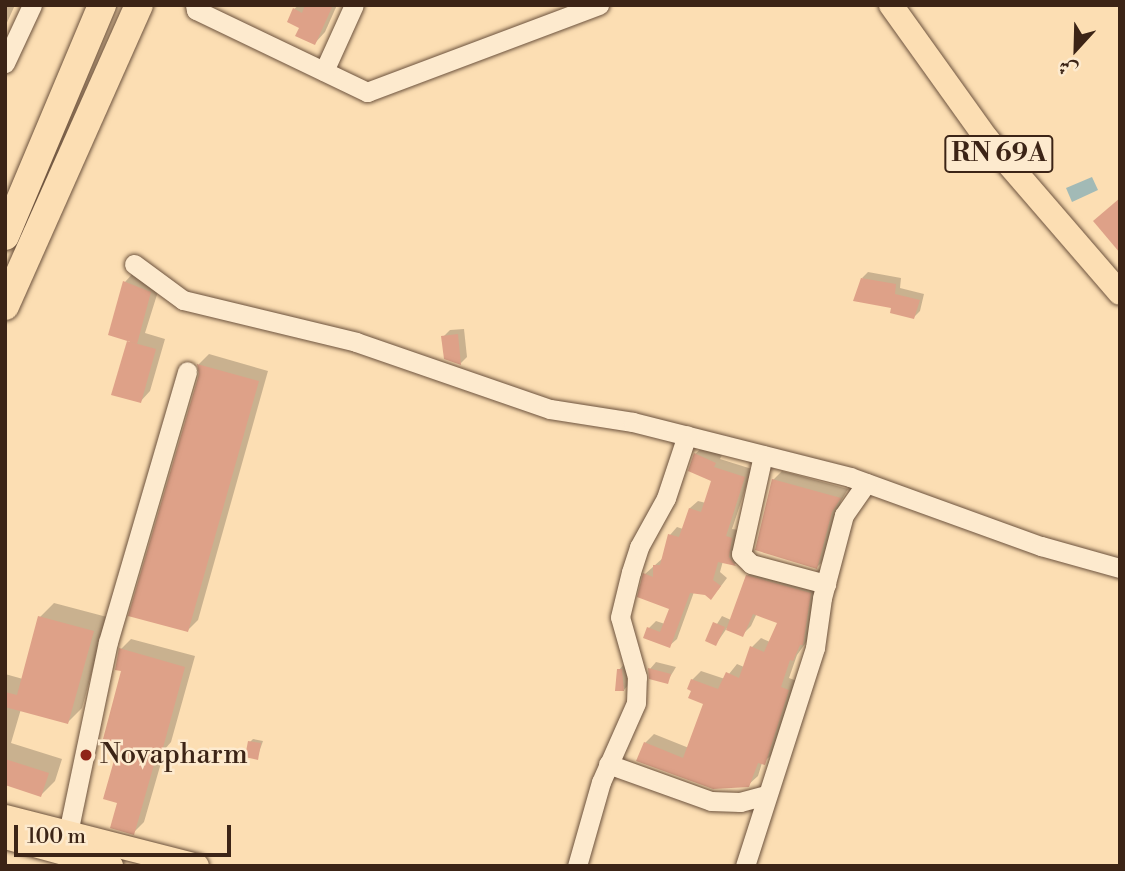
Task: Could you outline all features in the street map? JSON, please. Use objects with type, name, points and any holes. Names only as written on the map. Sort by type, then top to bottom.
[{"type":"highway","points":[[5,236],[102,5]]},
{"type":"highway","points":[[5,306],[139,5]]},
{"type":"main road","name":"RN 69A","points":[[891,5],[987,139],[1120,293]]},
{"type":"main road","points":[[5,817],[197,866]]},
{"type":"main road","points":[[5,837],[111,866]]},
{"type":"street","points":[[5,63],[32,5]]},
{"type":"street","points":[[195,5],[195,10],[367,92],[599,5]]},
{"type":"street","points":[[324,71],[354,5]]},
{"type":"street","points":[[134,264],[183,300],[356,342],[550,409],[633,422],[866,483],[1041,546],[1120,568]]},
{"type":"street","points":[[68,833],[108,642],[187,371]]},
{"type":"street","points":[[577,866],[608,764],[628,727],[636,703],[637,677],[620,617],[631,572],[639,547],[666,498],[687,435]]},
{"type":"street","points":[[763,455],[741,554],[751,564],[826,584]]},
{"type":"street","points":[[746,866],[815,648],[826,584],[844,514],[866,483]]},
{"type":"street","points":[[608,764],[711,801],[740,802],[767,795]]},
{"type":"water","points":[[1092,177],[1098,190],[1072,202],[1066,188]]},
{"type":"building","points":[[305,5],[333,5],[315,45],[295,36],[299,28],[287,22],[293,8],[302,13]]},
{"type":"building","points":[[1120,198],[1120,253],[1093,221]]},
{"type":"building","points":[[861,278],[896,284],[895,294],[920,300],[914,319],[890,313],[891,308],[853,301]]},
{"type":"building","points":[[123,281],[151,292],[137,344],[108,335]]},
{"type":"building","points":[[458,334],[461,365],[444,359],[441,336]]},
{"type":"building","points":[[127,341],[156,349],[141,403],[111,395]]},
{"type":"building","points":[[197,364],[259,381],[188,632],[128,616],[199,374]]},
{"type":"building","points":[[694,453],[716,463],[714,467],[745,477],[726,536],[732,538],[729,557],[736,566],[718,562],[713,580],[721,586],[711,600],[705,595],[690,593],[670,648],[643,638],[647,627],[660,632],[669,609],[637,597],[643,573],[653,577],[653,565],[660,565],[668,534],[679,537],[689,508],[701,512],[711,481],[688,471]]},
{"type":"building","points":[[772,479],[841,498],[832,512],[817,569],[755,550]]},
{"type":"building","points":[[746,575],[811,593],[803,645],[800,645],[793,661],[790,660],[781,687],[789,690],[765,765],[758,763],[749,787],[713,789],[636,761],[644,742],[683,758],[703,704],[688,698],[691,691],[687,689],[691,679],[718,689],[726,672],[739,678],[750,646],[764,652],[777,623],[753,614],[743,637],[726,630]]},
{"type":"building","points":[[38,616],[94,631],[68,724],[5,707],[5,692],[17,695]]},
{"type":"building","points":[[713,622],[725,627],[716,646],[705,641]]},
{"type":"building","points":[[119,648],[185,667],[161,755],[157,754],[134,835],[110,828],[117,803],[103,799],[119,743],[103,739],[121,671],[115,670]]},
{"type":"building","points":[[648,668],[671,674],[668,684],[649,679]]},
{"type":"building","points":[[617,669],[622,669],[624,691],[615,691]]},
{"type":"building","points":[[248,741],[261,743],[258,760],[245,757]]},
{"type":"building","points":[[5,759],[49,773],[41,797],[5,785]]},
{"type":"place","name":"Novapharm","points":[[86,755]]}]
